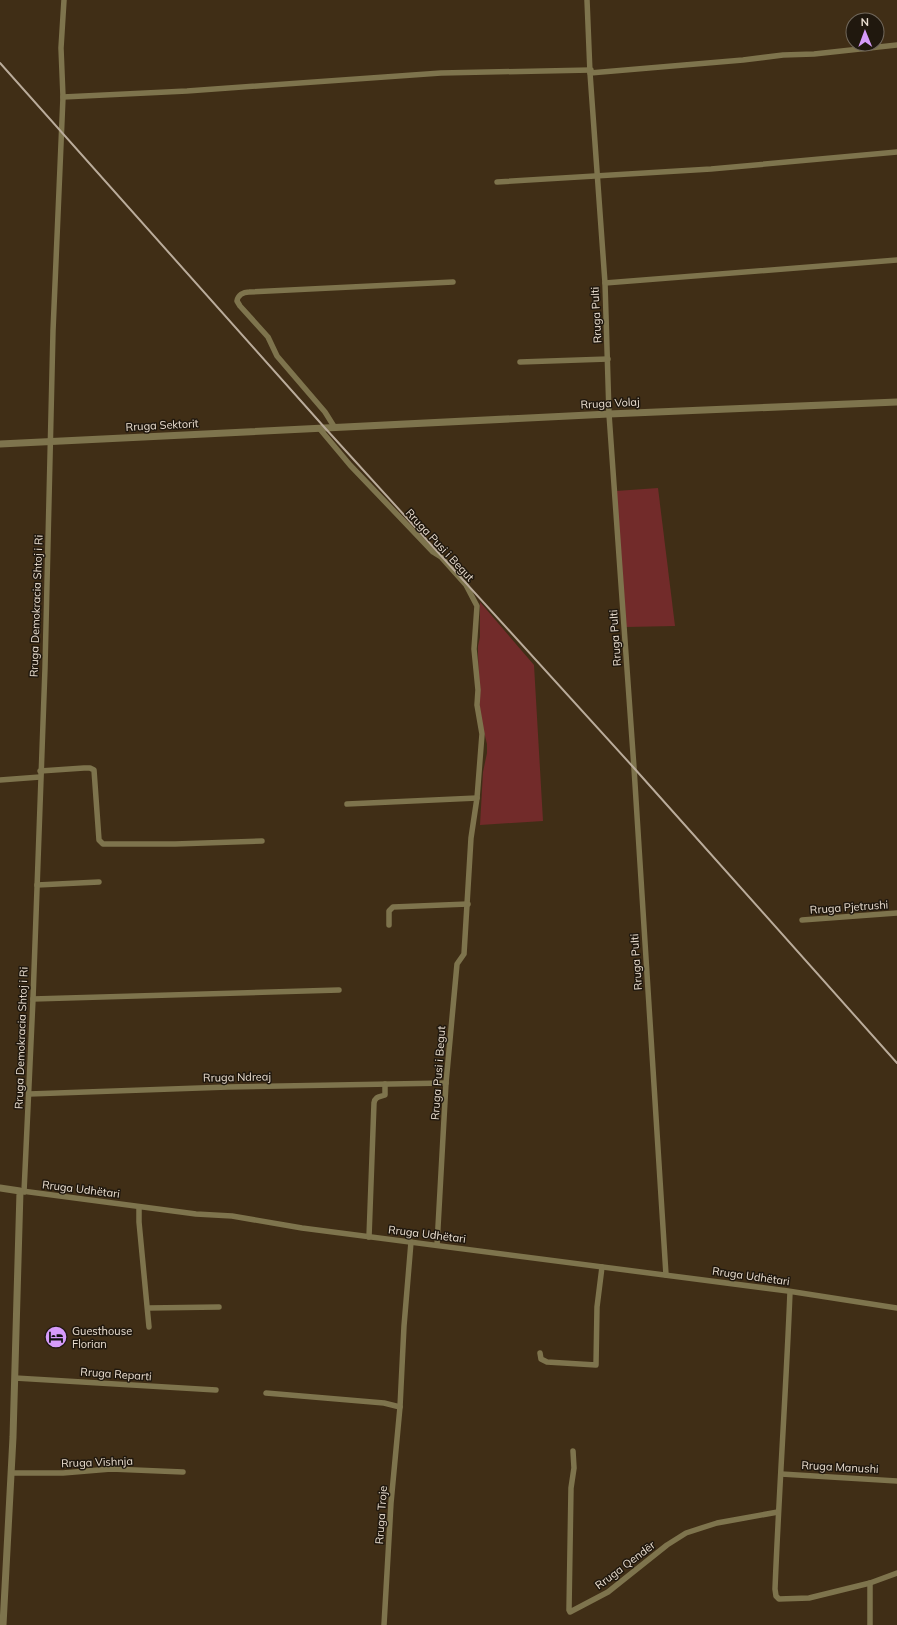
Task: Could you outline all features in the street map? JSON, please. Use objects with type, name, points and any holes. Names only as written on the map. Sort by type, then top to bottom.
[{"type":"street","name":"Rruga Demokracia Shtoj i Ri","points":[[22,1191],[29,1094],[33,1000],[53,331],[63,97],[61,48],[64,0]]},
{"type":"street","name":"Rruga Pulti","points":[[587,0],[590,71],[605,283],[609,414],[634,768],[666,1275]]},
{"type":"street","points":[[63,97],[187,91],[428,74],[590,71],[743,60],[783,55],[814,54],[897,45]]},
{"type":"street","points":[[497,182],[711,169],[897,152]]},
{"type":"street","points":[[605,283],[897,260]]},
{"type":"street","points":[[335,428],[325,412],[277,356],[268,337],[240,306],[238,301],[242,293],[453,282]]},
{"type":"street","points":[[520,362],[608,359]]},
{"type":"street","name":"Rruga Volaj","points":[[322,428],[897,402]]},
{"type":"street","name":"Rruga Sektorit","points":[[0,444],[322,428]]},
{"type":"street","name":"Rruga Pusi i Begut","points":[[322,428],[350,465],[433,552],[441,557],[466,585],[477,606],[474,649],[478,690],[477,706],[482,731],[477,798],[471,838],[464,954],[457,964],[446,1083],[436,1245]]},
{"type":"street","points":[[0,780],[84,768],[94,770],[99,840],[103,844],[175,844],[262,841]]},
{"type":"street","points":[[347,804],[477,798]]},
{"type":"street","points":[[37,885],[99,882]]},
{"type":"street","points":[[389,925],[389,911],[393,907],[468,904]]},
{"type":"street","name":"Rruga Pjetrushi","points":[[802,920],[897,913]]},
{"type":"street","points":[[33,1000],[339,990]]},
{"type":"street","name":"Rruga Ndreaj","points":[[29,1094],[228,1086],[446,1083]]},
{"type":"street","points":[[369,1237],[374,1100],[385,1094],[385,1084]]},
{"type":"street","points":[[0,1188],[22,1191],[12,1473],[3,1625]]},
{"type":"street","name":"Rruga Udhëtari","points":[[22,1191],[196,1214],[232,1216],[302,1228],[666,1275],[897,1308]]},
{"type":"street","points":[[139,1206],[139,1222],[149,1327]]},
{"type":"street","name":"Rruga Troje","points":[[384,1625],[391,1503],[400,1406],[404,1326],[411,1242]]},
{"type":"street","points":[[540,1353],[541,1359],[547,1362],[596,1365],[597,1307],[602,1267]]},
{"type":"street","points":[[790,1292],[778,1512],[776,1596],[779,1599],[809,1598],[870,1583],[897,1573]]},
{"type":"street","points":[[148,1308],[219,1307]]},
{"type":"street","name":"Rruga Reparti","points":[[15,1378],[216,1390]]},
{"type":"street","points":[[266,1393],[400,1406]]},
{"type":"street","name":"Rruga Qendër","points":[[573,1451],[574,1468],[571,1488],[570,1612],[608,1592],[667,1545],[686,1533],[702,1526],[778,1512]]},
{"type":"street","name":"Rruga Vishnja","points":[[12,1473],[63,1473],[111,1469],[183,1472]]},
{"type":"street","name":"Rruga Manushi","points":[[781,1474],[897,1481]]},
{"type":"street","points":[[870,1583],[870,1625]]},
{"type":"shaded area","points":[[658,488],[675,626],[626,627],[616,491]]},
{"type":"shaded area","points":[[480,602],[534,665],[543,821],[480,825],[483,772],[487,753],[487,744],[480,716],[478,646],[480,637]]},
{"type":"railway","points":[[0,63],[325,428],[634,768],[897,1063]]},
{"type":"place","name":"Guesthouse Florian","points":[[56,1337]]}]
